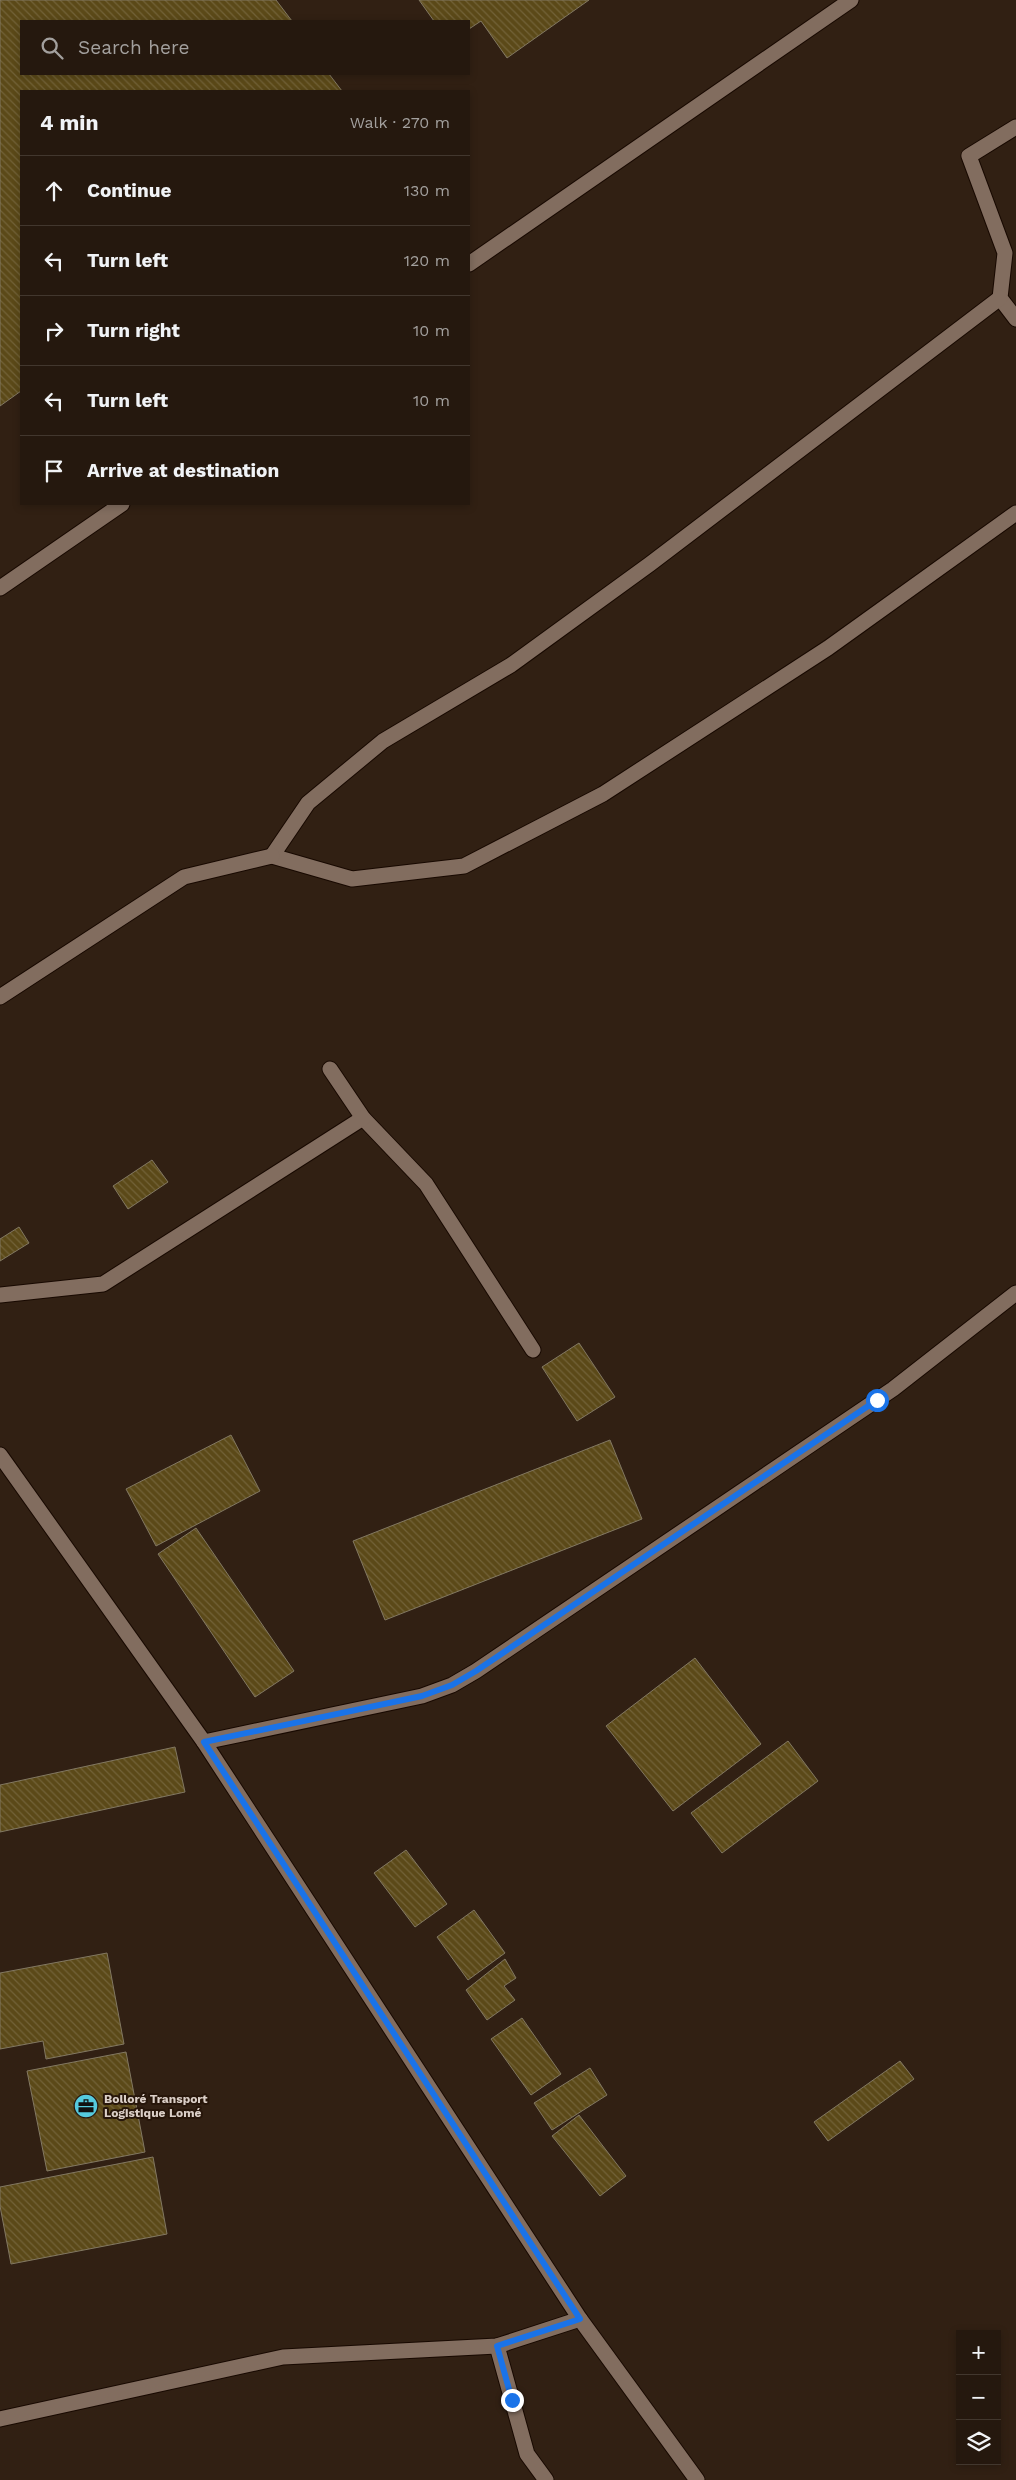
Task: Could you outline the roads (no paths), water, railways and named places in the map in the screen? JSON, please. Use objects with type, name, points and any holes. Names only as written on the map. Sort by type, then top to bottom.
[{"type":"street","points":[[470,263],[851,0]]},
{"type":"street","points":[[1016,127],[969,156],[1005,253],[1000,298],[1016,319]]},
{"type":"street","points":[[272,856],[308,803],[382,741],[511,665],[650,564],[1000,298]]},
{"type":"street","points":[[0,588],[121,505]]},
{"type":"street","points":[[0,997],[184,877],[272,856],[352,879],[464,866],[603,794],[828,648],[1016,513]]},
{"type":"street","points":[[330,1069],[363,1118],[426,1184],[533,1350]]},
{"type":"street","points":[[0,1295],[103,1284],[363,1118]]},
{"type":"street","points":[[204,1742],[422,1696],[460,1680],[893,1390],[1016,1293]]},
{"type":"street","points":[[0,1455],[204,1742],[580,2319],[697,2480]]},
{"type":"street","points":[[0,2419],[283,2357],[497,2346],[580,2319]]},
{"type":"street","points":[[497,2346],[527,2454],[546,2480]]},
{"type":"place","name":"Bolloré Transport Logistique Lomé","points":[[86,2106]]}]
